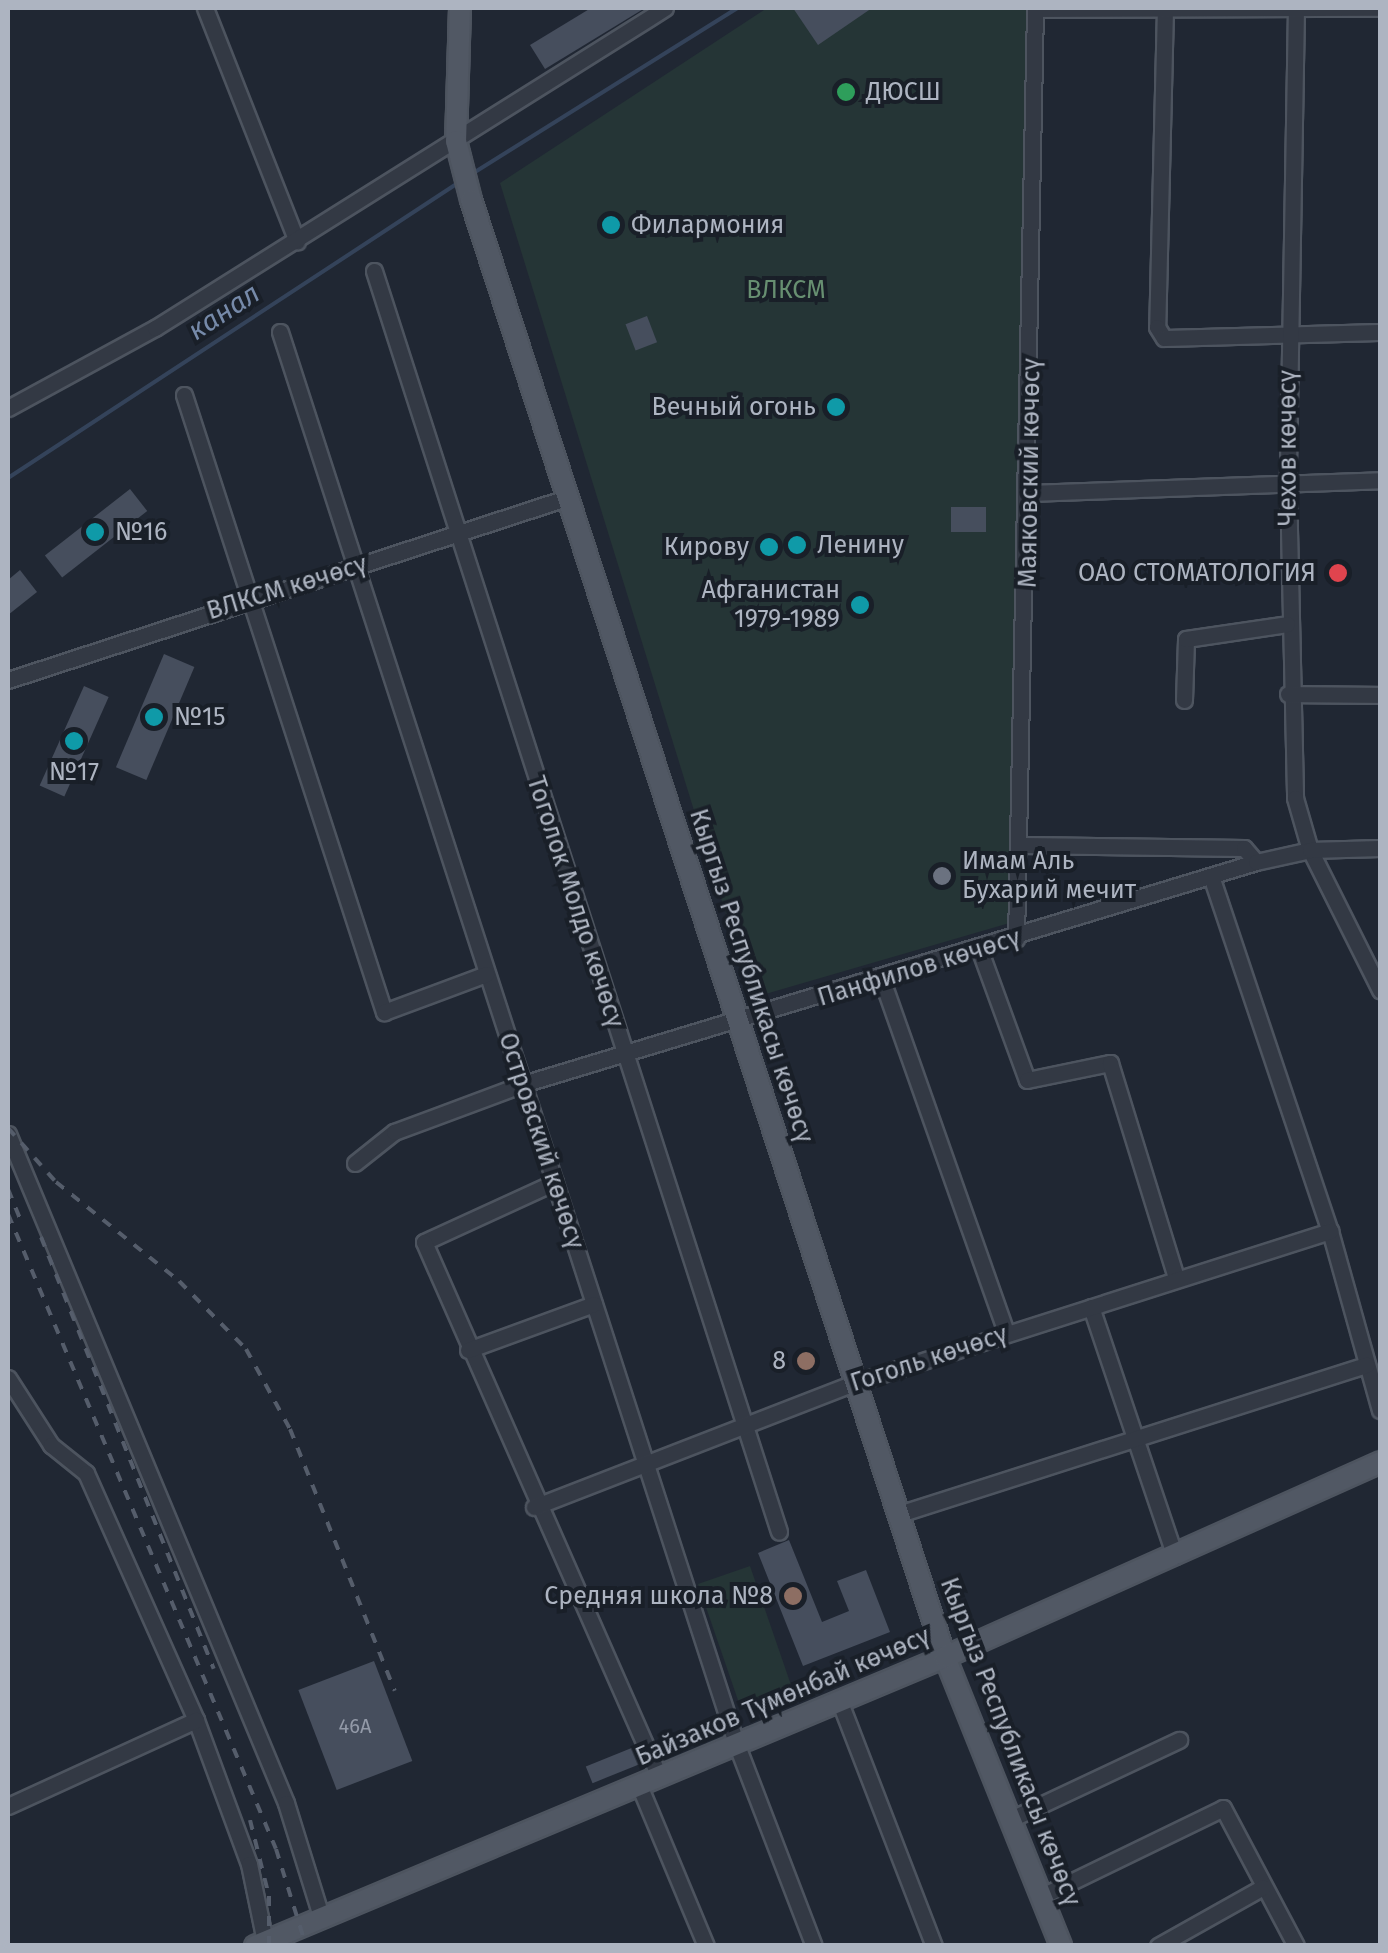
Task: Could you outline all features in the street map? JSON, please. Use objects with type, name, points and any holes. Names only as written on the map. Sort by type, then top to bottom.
[{"type":"main road","name":"Кыргыз Республикасы көчөсү","points":[[460,8],[456,141],[566,498],[741,1021],[946,1657],[1061,1946]]},
{"type":"main road","name":"Байзаков Түмөнбай көчөсү","points":[[271,1941],[322,1916],[946,1657],[1380,1462]]},
{"type":"street","points":[[205,8],[297,241]]},
{"type":"street","points":[[8,408],[297,241],[665,8]]},
{"type":"street","points":[[1035,8],[1380,8]]},
{"type":"street","name":"Маяковский көчөсү","points":[[1016,939],[1022,845],[1030,493],[1035,8]]},
{"type":"street","name":"Чехов көчөсү","points":[[1296,8],[1287,624],[1294,798],[1310,850],[1380,990]]},
{"type":"street","points":[[1165,9],[1158,327],[1164,338],[1380,332]]},
{"type":"street","name":"Тоголок Молдо көчөсү","points":[[374,271],[779,1532]]},
{"type":"street","name":"Островский көчөсү","points":[[280,332],[736,1743],[814,1946]]},
{"type":"street","points":[[184,395],[384,1012],[486,974]]},
{"type":"street","points":[[1030,493],[1380,480]]},
{"type":"street","name":"ВЛКСМ көчөсү","points":[[8,680],[566,498]]},
{"type":"street","points":[[1184,700],[1186,638],[1287,624]]},
{"type":"street","points":[[1288,694],[1380,695]]},
{"type":"street","points":[[1022,845],[1244,848],[1256,862]]},
{"type":"street","name":"Панфилов көчөсү","points":[[355,1163],[394,1132],[523,1084],[623,1053],[980,952],[1256,862],[1310,850],[1380,848]]},
{"type":"street","points":[[1212,879],[1330,1230],[1380,1410]]},
{"type":"street","points":[[980,952],[1027,1080],[1110,1063],[1176,1278]]},
{"type":"street","points":[[882,980],[1007,1334]]},
{"type":"street","points":[[8,1134],[286,1802],[322,1916]]},
{"type":"street","points":[[555,1182],[424,1242],[649,1780],[706,1946]]},
{"type":"street","name":"Гоголь көчөсү","points":[[534,1506],[857,1382],[1330,1230]]},
{"type":"street","points":[[468,1350],[594,1304]]},
{"type":"street","points":[[1092,1307],[1174,1556]]},
{"type":"street","points":[[899,1514],[1367,1365]]},
{"type":"street","points":[[8,1378],[39,1430],[86,1473],[196,1720],[249,1864],[271,1941]]},
{"type":"street","points":[[839,1700],[934,1946]]},
{"type":"street","points":[[8,1806],[196,1720]]},
{"type":"street","points":[[1011,1819],[1179,1740]]},
{"type":"street","points":[[1042,1896],[1223,1808],[1296,1946]]},
{"type":"street","points":[[1168,1943],[1264,1887]]},
{"type":"green space","name":"ВЛКСМ","points":[[767,8],[1032,8],[1013,922],[752,998],[500,183]]},
{"type":"green space","points":[[750,1566],[793,1692],[741,1710],[698,1584]]},
{"type":"building","points":[[591,8],[645,8],[545,69],[530,45]]},
{"type":"building","points":[[793,8],[872,8],[818,45]]},
{"type":"building","points":[[647,316],[657,342],[636,350],[626,324]]},
{"type":"building","name":"№16","points":[[130,489],[147,511],[62,578],[45,555]]},
{"type":"building","points":[[951,507],[986,507],[986,532],[951,532]]},
{"type":"building","points":[[20,570],[37,592],[8,615],[8,580]]},
{"type":"building","name":"№15","points":[[164,654],[194,667],[146,780],[116,767]]},
{"type":"building","name":"№17","points":[[84,686],[109,697],[64,797],[40,786]]},
{"type":"building","name":"Средняя школа №8","points":[[789,1540],[822,1622],[849,1611],[837,1581],[866,1570],[890,1632],[803,1666],[758,1553]]},
{"type":"building","points":[[374,1661],[412,1761],[337,1790],[298,1690]]},
{"type":"building","points":[[634,1747],[641,1764],[593,1783],[586,1766]]},
{"type":"waterway","name":"канал","points":[[475,172],[737,8]]},
{"type":"waterway","name":"канал","points":[[8,478],[458,183]]},
{"type":"railway","points":[[8,1128],[56,1182],[179,1281],[246,1349],[290,1429],[395,1691]]},
{"type":"railway","points":[[8,1189],[22,1223]]},
{"type":"railway","points":[[8,1214],[276,1849],[306,1946]]},
{"type":"railway","points":[[41,1237],[214,1669]]},
{"type":"railway","points":[[250,1820],[269,1896],[269,1946]]},
{"type":"place","name":"ДЮСШ","points":[[846,92]]},
{"type":"place","name":"Филармония","points":[[611,225]]},
{"type":"place","name":"Вечный огонь","points":[[836,407]]},
{"type":"place","name":"№16","points":[[95,532]]},
{"type":"place","name":"Ленину","points":[[797,545]]},
{"type":"place","name":"Кирову","points":[[769,547]]},
{"type":"place","name":"ОАО СТОМАТОЛОГИЯ","points":[[1338,573]]},
{"type":"place","name":"Афганистан 1979-1989","points":[[860,605]]},
{"type":"place","name":"№15","points":[[154,717]]},
{"type":"place","name":"№17","points":[[74,741]]},
{"type":"place","name":"Имам Аль Бухарий мечит","points":[[942,876]]},
{"type":"place","name":"8","points":[[806,1361]]},
{"type":"place","name":"Средняя школа №8","points":[[793,1596]]}]
